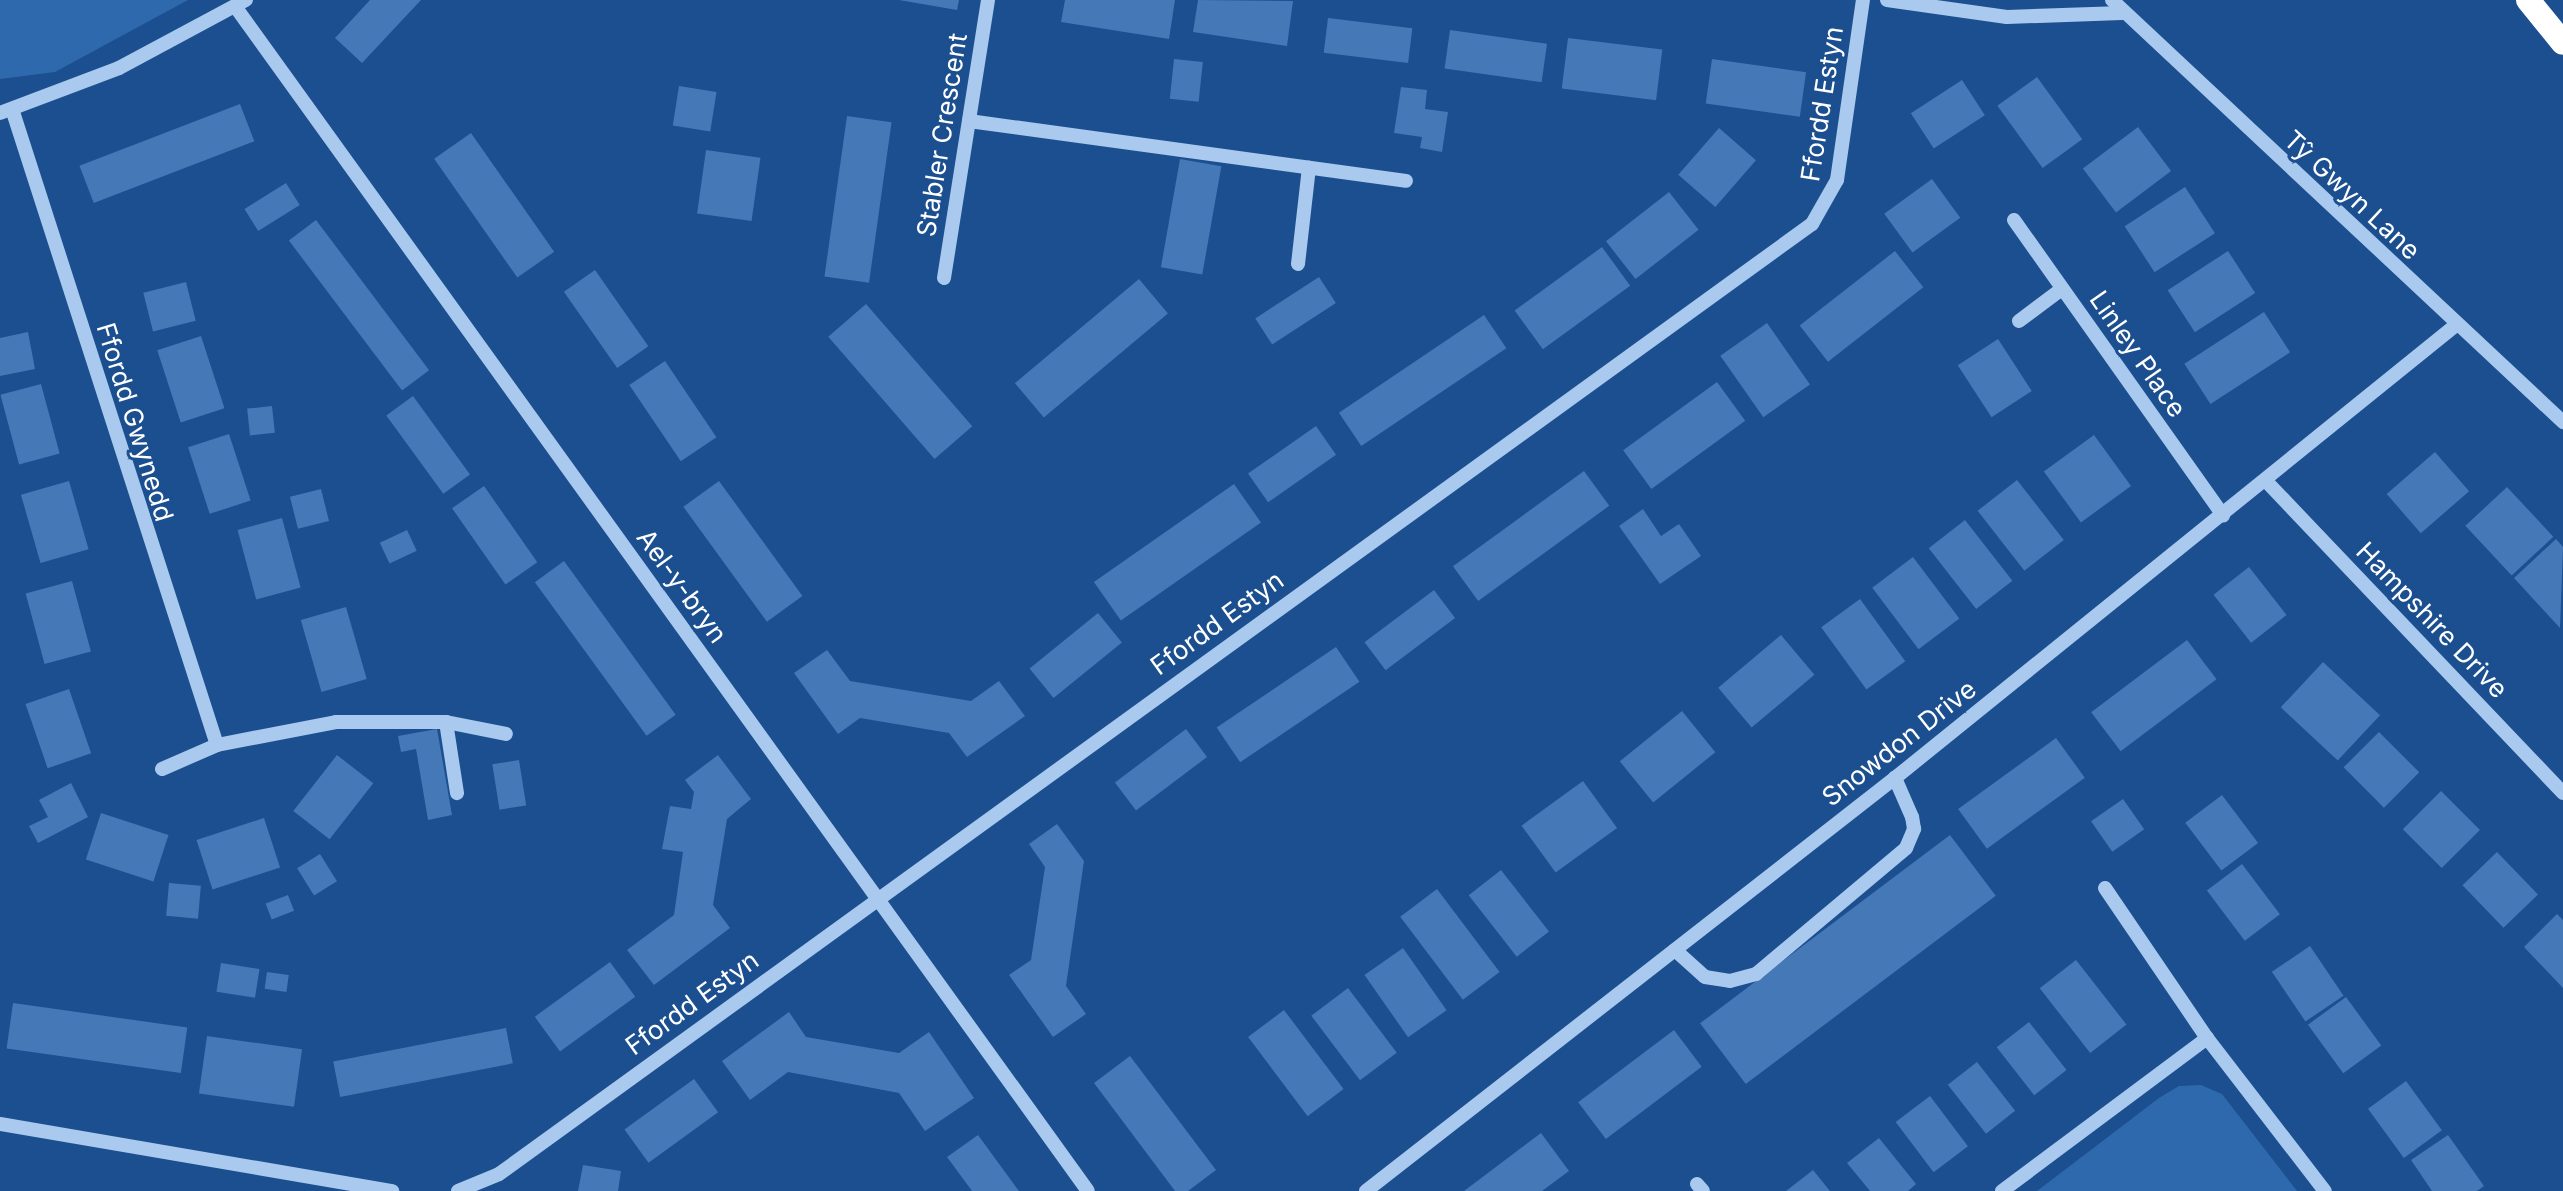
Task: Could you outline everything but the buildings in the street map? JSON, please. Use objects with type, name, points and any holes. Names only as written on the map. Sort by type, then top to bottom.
[{"type":"highway","points":[[2528,0],[2563,43]]},
{"type":"street","name":"Stabler Crescent","points":[[944,278],[988,0]]},
{"type":"street","name":"Ffordd Estyn","points":[[458,1191],[499,1174],[877,897],[1812,224],[1837,180],[1863,0]]},
{"type":"street","points":[[1887,0],[2007,17],[2122,13]]},
{"type":"street","name":"Tŷ Gwyn Lane","points":[[2112,0],[2122,13],[2563,422]]},
{"type":"street","points":[[6,113],[119,68],[242,5]]},
{"type":"street","name":"Ael-y-bryn","points":[[242,5],[1088,1191]]},
{"type":"street","name":"Ffordd Gwynedd","points":[[6,113],[177,635],[217,745]]},
{"type":"street","points":[[969,121],[1406,181]]},
{"type":"street","points":[[1298,264],[1309,168]]},
{"type":"street","name":"Linley Place","points":[[2014,220],[2223,515]]},
{"type":"street","points":[[2019,321],[2062,289]]},
{"type":"street","name":"Snowdon Drive","points":[[1366,1191],[1895,778],[2456,325]]},
{"type":"street","name":"Hampshire Drive","points":[[2266,481],[2563,793]]},
{"type":"street","points":[[162,769],[217,745],[336,722],[446,722],[506,734]]},
{"type":"street","points":[[446,722],[457,793]]},
{"type":"street","points":[[1675,950],[1705,977],[1730,981],[1756,974],[1906,848],[1914,829],[1895,778]]},
{"type":"street","points":[[2105,888],[2207,1038],[2325,1191]]},
{"type":"street","points":[[2002,1191],[2207,1038]]},
{"type":"street","points":[[0,1124],[392,1191]]},
{"type":"shaded area","points":[[0,0],[188,0],[55,72],[0,79]]},
{"type":"shaded area","points":[[2201,1085],[2222,1094],[2297,1191],[2037,1191],[2159,1098],[2179,1086]]}]
